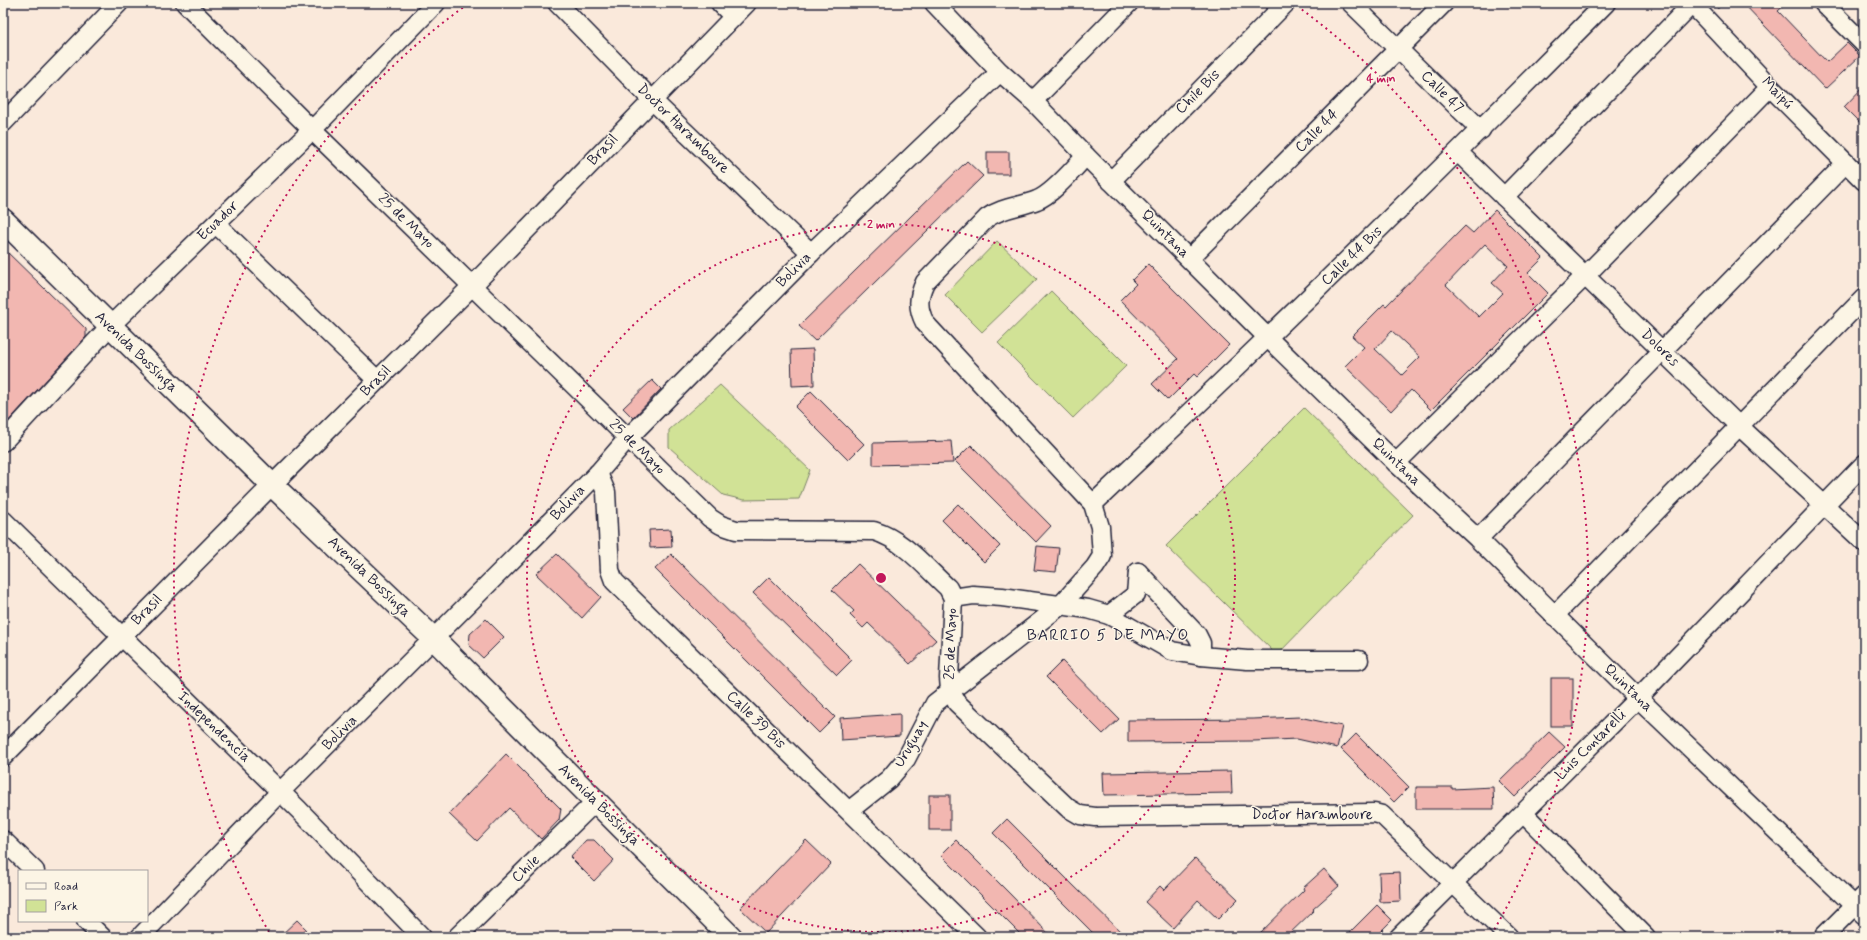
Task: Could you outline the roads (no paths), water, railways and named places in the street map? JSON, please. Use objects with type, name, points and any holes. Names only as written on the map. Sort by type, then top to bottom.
[{"type":"main road","name":"Avenida Bossinga","points":[[3,220],[272,485],[434,639],[731,937]]},
{"type":"street","points":[[3,123],[119,3]]},
{"type":"street","name":"25 de Mayo","points":[[185,3],[312,130],[710,518],[721,525],[736,530],[874,531],[888,535],[948,588],[953,598],[950,690],[957,703],[1068,808]]},
{"type":"street","name":"Ecuador","points":[[3,442],[110,326],[312,130],[436,3]]},
{"type":"street","name":"Doctor Haramboure","points":[[557,3],[652,100],[811,253]]},
{"type":"street","points":[[720,3],[734,16]]},
{"type":"street","name":"Brasil","points":[[3,757],[121,636],[472,286],[747,3]]},
{"type":"street","points":[[1033,101],[1129,3]]},
{"type":"street","name":"Chile Bis","points":[[1111,181],[1286,3]]},
{"type":"street","name":"Calle 47","points":[[1351,3],[1481,130]]},
{"type":"street","name":"Calle 44","points":[[1190,258],[1444,3]]},
{"type":"street","name":"Calle 44 Bis","points":[[1094,504],[1268,338],[1481,130],[1606,3]]},
{"type":"street","points":[[1823,3],[1864,44]]},
{"type":"street","points":[[1504,197],[1692,4]]},
{"type":"street","name":"Maipú","points":[[1692,4],[1770,87],[1864,181]]},
{"type":"street","name":"Quintana","points":[[945,7],[1000,72],[1033,101],[1268,338],[1396,463],[1478,539],[1638,698],[1861,906]]},
{"type":"street","name":"Bolivia","points":[[140,937],[280,792],[598,473],[628,438],[811,253],[1000,72]]},
{"type":"street","points":[[1396,463],[1586,275],[1770,87]]},
{"type":"street","name":"Dolores","points":[[1458,152],[1586,275],[1739,426],[1825,504],[1864,542]]},
{"type":"street","points":[[1086,156],[1048,193],[1038,200],[996,212],[987,218],[925,282],[918,302],[919,313],[925,324],[1094,504]]},
{"type":"street","points":[[1478,539],[1846,163]]},
{"type":"street","points":[[216,224],[377,380]]},
{"type":"street","points":[[1554,616],[1864,298]]},
{"type":"street","name":"Luis Contarelli","points":[[1399,937],[1452,883],[1524,814],[1864,464]]},
{"type":"street","name":"Calle 39 Bis","points":[[598,473],[606,492],[610,570],[614,582],[850,810],[977,937]]},
{"type":"street","name":"Uruguay","points":[[850,810],[889,779],[906,759],[935,703],[1060,606],[1095,566],[1102,556],[1100,527],[1094,504]]},
{"type":"street","name":"Independencía","points":[[3,520],[280,792],[422,937]]},
{"type":"street","points":[[1109,615],[1136,594],[1138,572],[1197,635],[1201,643],[1201,656]]},
{"type":"street","points":[[953,598],[973,595],[1002,597],[1088,609],[1109,615],[1172,651],[1201,656],[1246,660],[1359,660]]},
{"type":"street","name":"Chile","points":[[457,937],[595,802]]},
{"type":"street","name":"Doctor Haramboure","points":[[1068,808],[1080,815],[1095,817],[1374,813],[1382,815],[1390,821],[1508,937]]},
{"type":"street","points":[[1524,814],[1646,937]]},
{"type":"street","points":[[3,840],[34,870]]},
{"type":"street","points":[[1823,937],[1861,906]]},
{"type":"street","points":[[87,922],[102,937]]},
{"type":"district","name":"BARRIO 5 DE MAYO","points":[[1108,635]]}]
